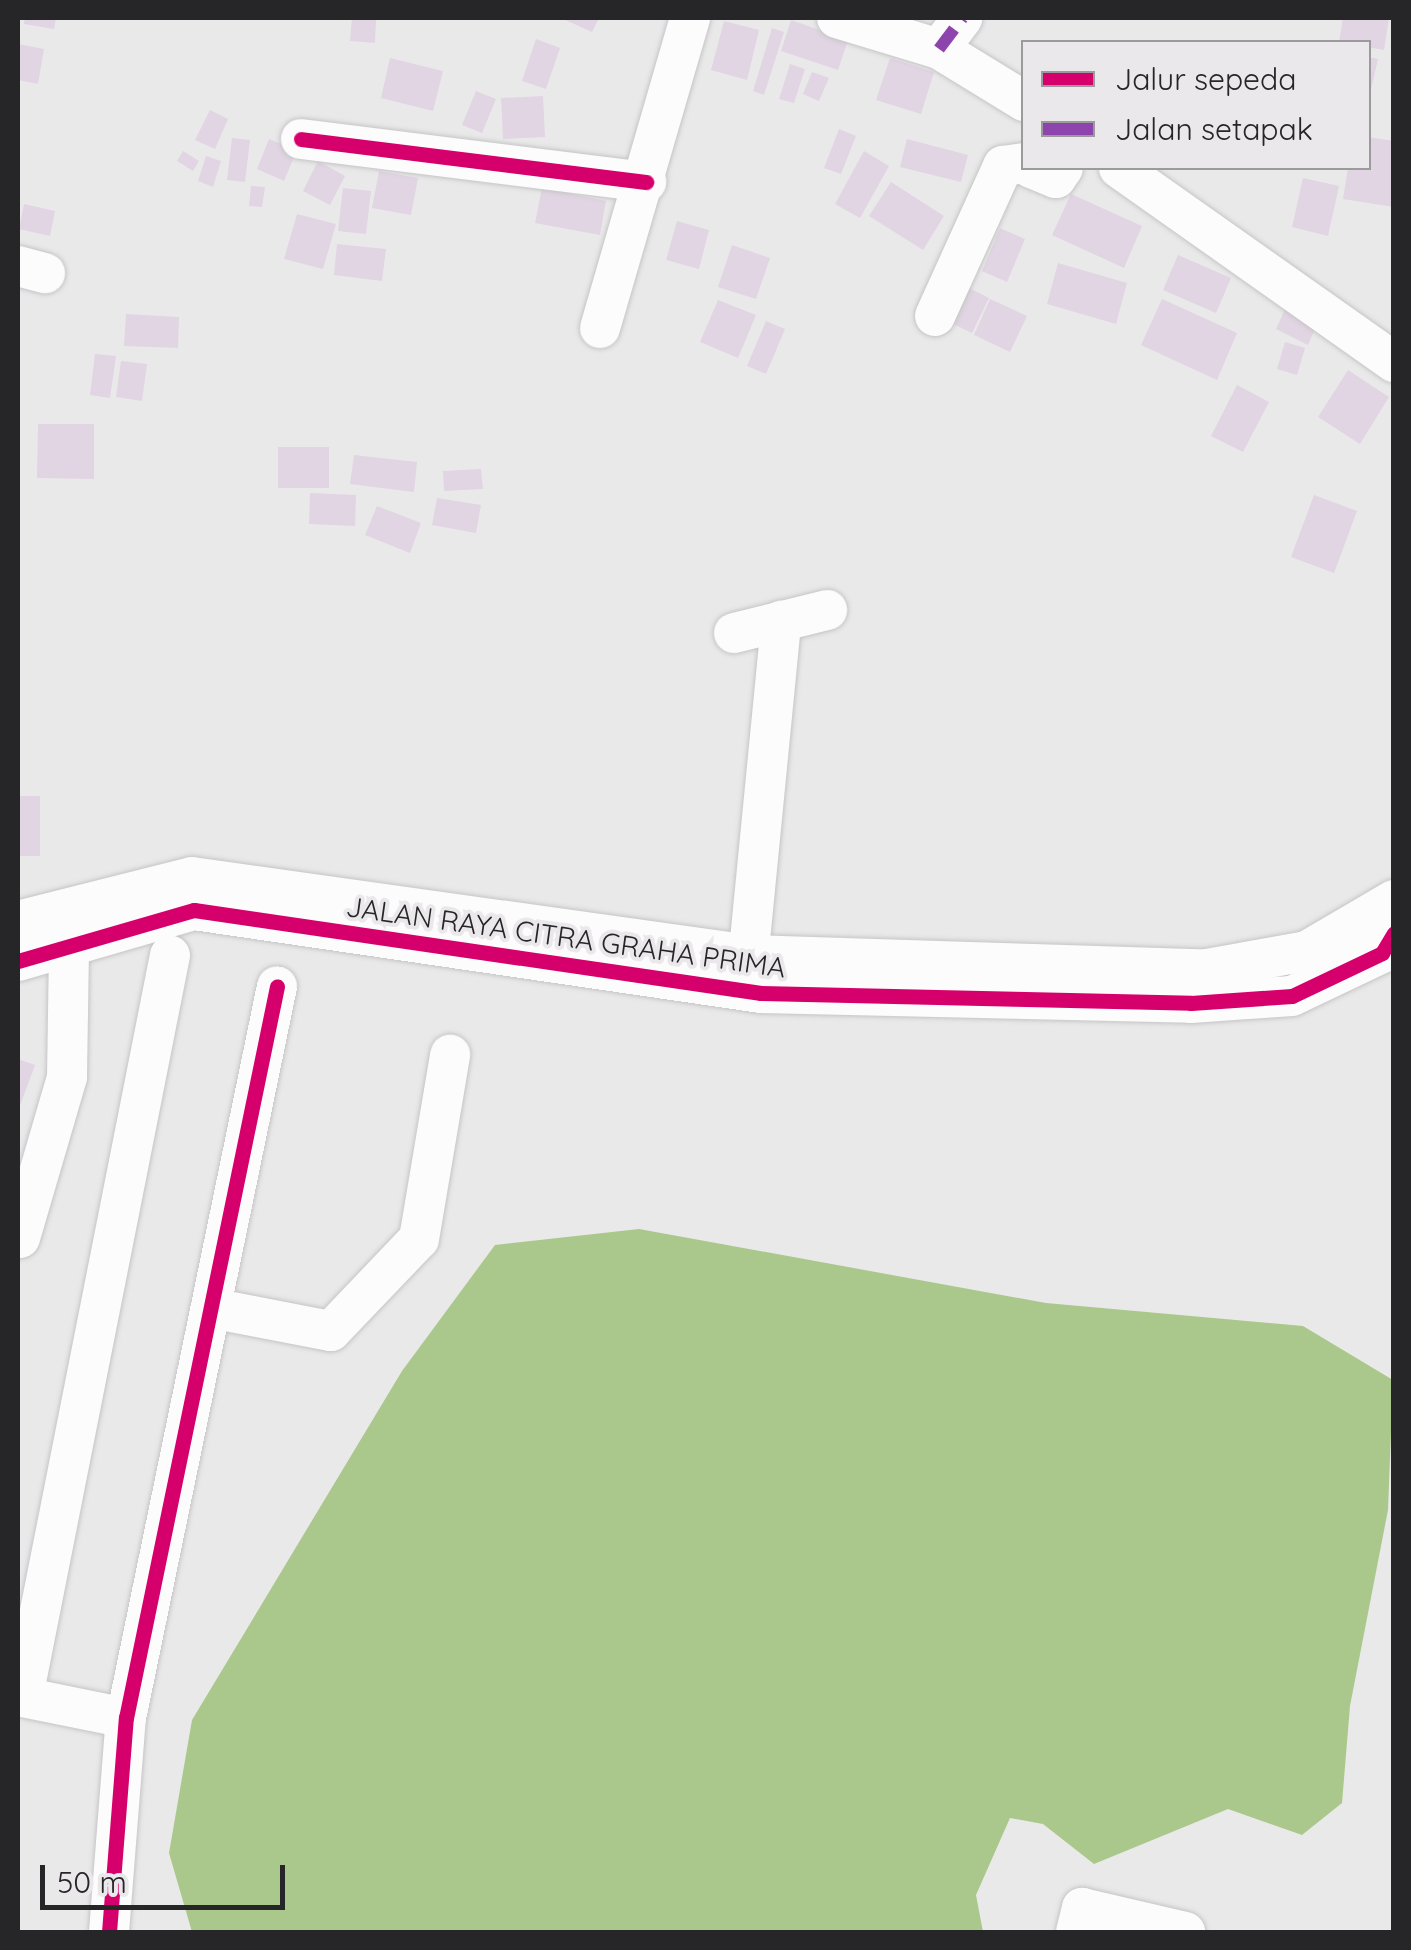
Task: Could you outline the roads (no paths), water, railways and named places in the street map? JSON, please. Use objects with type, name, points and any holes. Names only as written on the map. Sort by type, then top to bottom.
[{"type":"street","points":[[600,328],[646,182],[690,18]]},
{"type":"street","points":[[837,18],[950,33],[1021,98]]},
{"type":"street","points":[[301,139],[646,182]]},
{"type":"street","points":[[935,316],[1003,166],[1021,163]]},
{"type":"street","points":[[1036,170],[1056,178],[1061,170]]},
{"type":"street","points":[[1122,170],[1394,362]]},
{"type":"street","points":[[735,972],[758,627],[827,610]]},
{"type":"street","name":"JALAN RAYA CITRA GRAHA PRIMA","points":[[18,921],[192,877],[735,972],[1226,968],[1307,951],[1394,900]]},
{"type":"street","name":"JALAN RAYA CITRA GRAHA PRIMA","points":[[18,961],[194,910],[735,972],[1239,1002],[1333,981],[1382,953],[1394,933]]},
{"type":"street","points":[[20,1238],[67,1077],[69,944]]},
{"type":"street","points":[[126,1718],[24,1697],[170,956]]},
{"type":"street","points":[[109,1932],[126,1718],[278,986]]},
{"type":"street","points":[[211,1308],[331,1331],[419,1238],[450,1055]]},
{"type":"street","points":[[1076,1932],[1082,1908],[1184,1932]]}]
